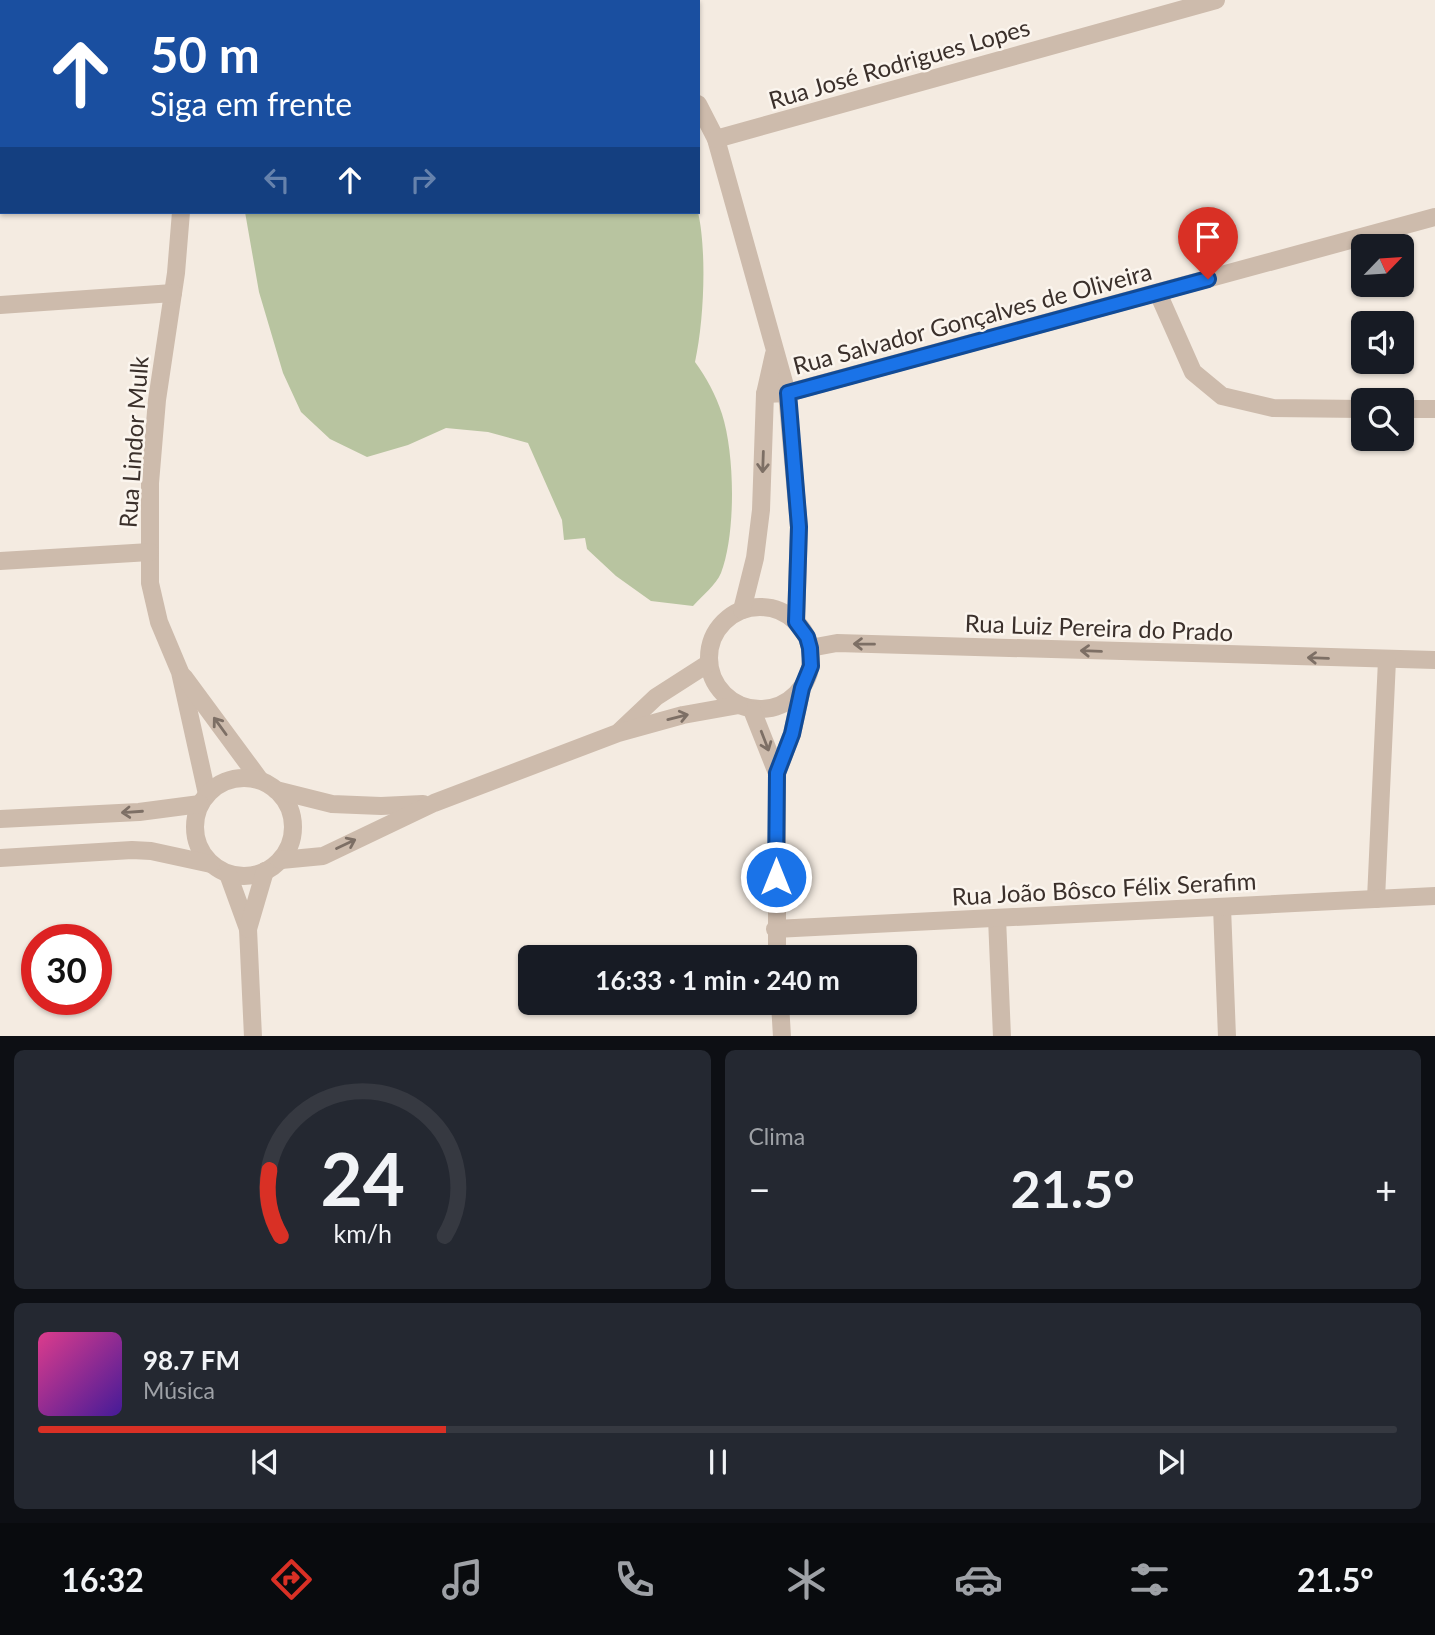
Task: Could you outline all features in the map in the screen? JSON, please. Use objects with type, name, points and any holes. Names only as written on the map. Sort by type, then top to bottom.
[{"type":"street","name":"Rua José Rodrigues Lopes","points":[[716,139],[1216,0]]},
{"type":"street","points":[[700,108],[716,139],[788,393],[799,527],[796,622]]},
{"type":"street","name":"Rua Lindor Mulk","points":[[181,214],[173,293],[157,400],[150,483],[150,583],[159,622],[180,672],[203,799]]},
{"type":"street","name":"Rua Salvador Gonçalves de Oliveira","points":[[765,394],[788,393],[1435,217]]},
{"type":"street","points":[[0,305],[173,293]]},
{"type":"street","points":[[1158,293],[1193,372],[1222,396],[1273,408],[1351,408]]},
{"type":"street","points":[[742,610],[755,558],[761,510],[765,394],[775,351]]},
{"type":"street","points":[[1414,409],[1435,409]]},
{"type":"street","points":[[0,561],[150,552]]},
{"type":"street","points":[[776,945],[777,773],[792,734],[802,688],[811,666],[810,648],[807,637],[796,622],[780,611],[762,607],[742,610],[728,618],[717,631],[711,646],[709,663],[714,680],[724,695],[746,707],[777,773]]},
{"type":"street","name":"Rua Luiz Pereira do Prado","points":[[810,648],[836,643],[1435,660]]},
{"type":"street","points":[[1376,899],[1387,660]]},
{"type":"street","points":[[618,733],[656,697],[709,663]]},
{"type":"street","name":"Rua Lindor Mulk","points":[[180,672],[260,780]]},
{"type":"street","points":[[281,860],[323,856],[434,803],[618,733],[683,715],[746,707],[774,708],[790,701],[802,688]]},
{"type":"street","points":[[0,819],[139,812],[203,799],[222,783],[240,778],[260,780],[276,790],[332,804],[381,806],[434,803]]},
{"type":"street","points":[[0,858],[151,851],[211,864],[228,874],[247,876],[265,871],[281,860],[290,843],[293,824],[288,805],[276,790]]},
{"type":"street","points":[[203,799],[195,830],[200,848],[211,864]]},
{"type":"street","points":[[248,929],[265,871]]},
{"type":"street","points":[[228,874],[248,929],[253,1036]]},
{"type":"street","name":"Rua João Bôsco Félix Serafim","points":[[775,929],[1435,896]]},
{"type":"street","points":[[1222,907],[1227,1036]]},
{"type":"street","points":[[997,919],[1002,1036]]},
{"type":"street","points":[[781,1015],[782,1036]]},
{"type":"green space","points":[[245,214],[698,214],[703,247],[703,287],[701,327],[695,362],[710,386],[722,414],[731,472],[729,537],[726,557],[716,582],[693,606],[651,601],[616,576],[587,549],[585,538],[564,540],[562,520],[528,443],[488,432],[446,428],[408,445],[367,457],[330,439],[301,412],[283,373],[259,292]]},
{"type":"route","points":[[776,877],[777,773],[792,734],[802,688],[811,666],[807,637],[796,622],[799,527],[788,393],[1208,279]]}]
